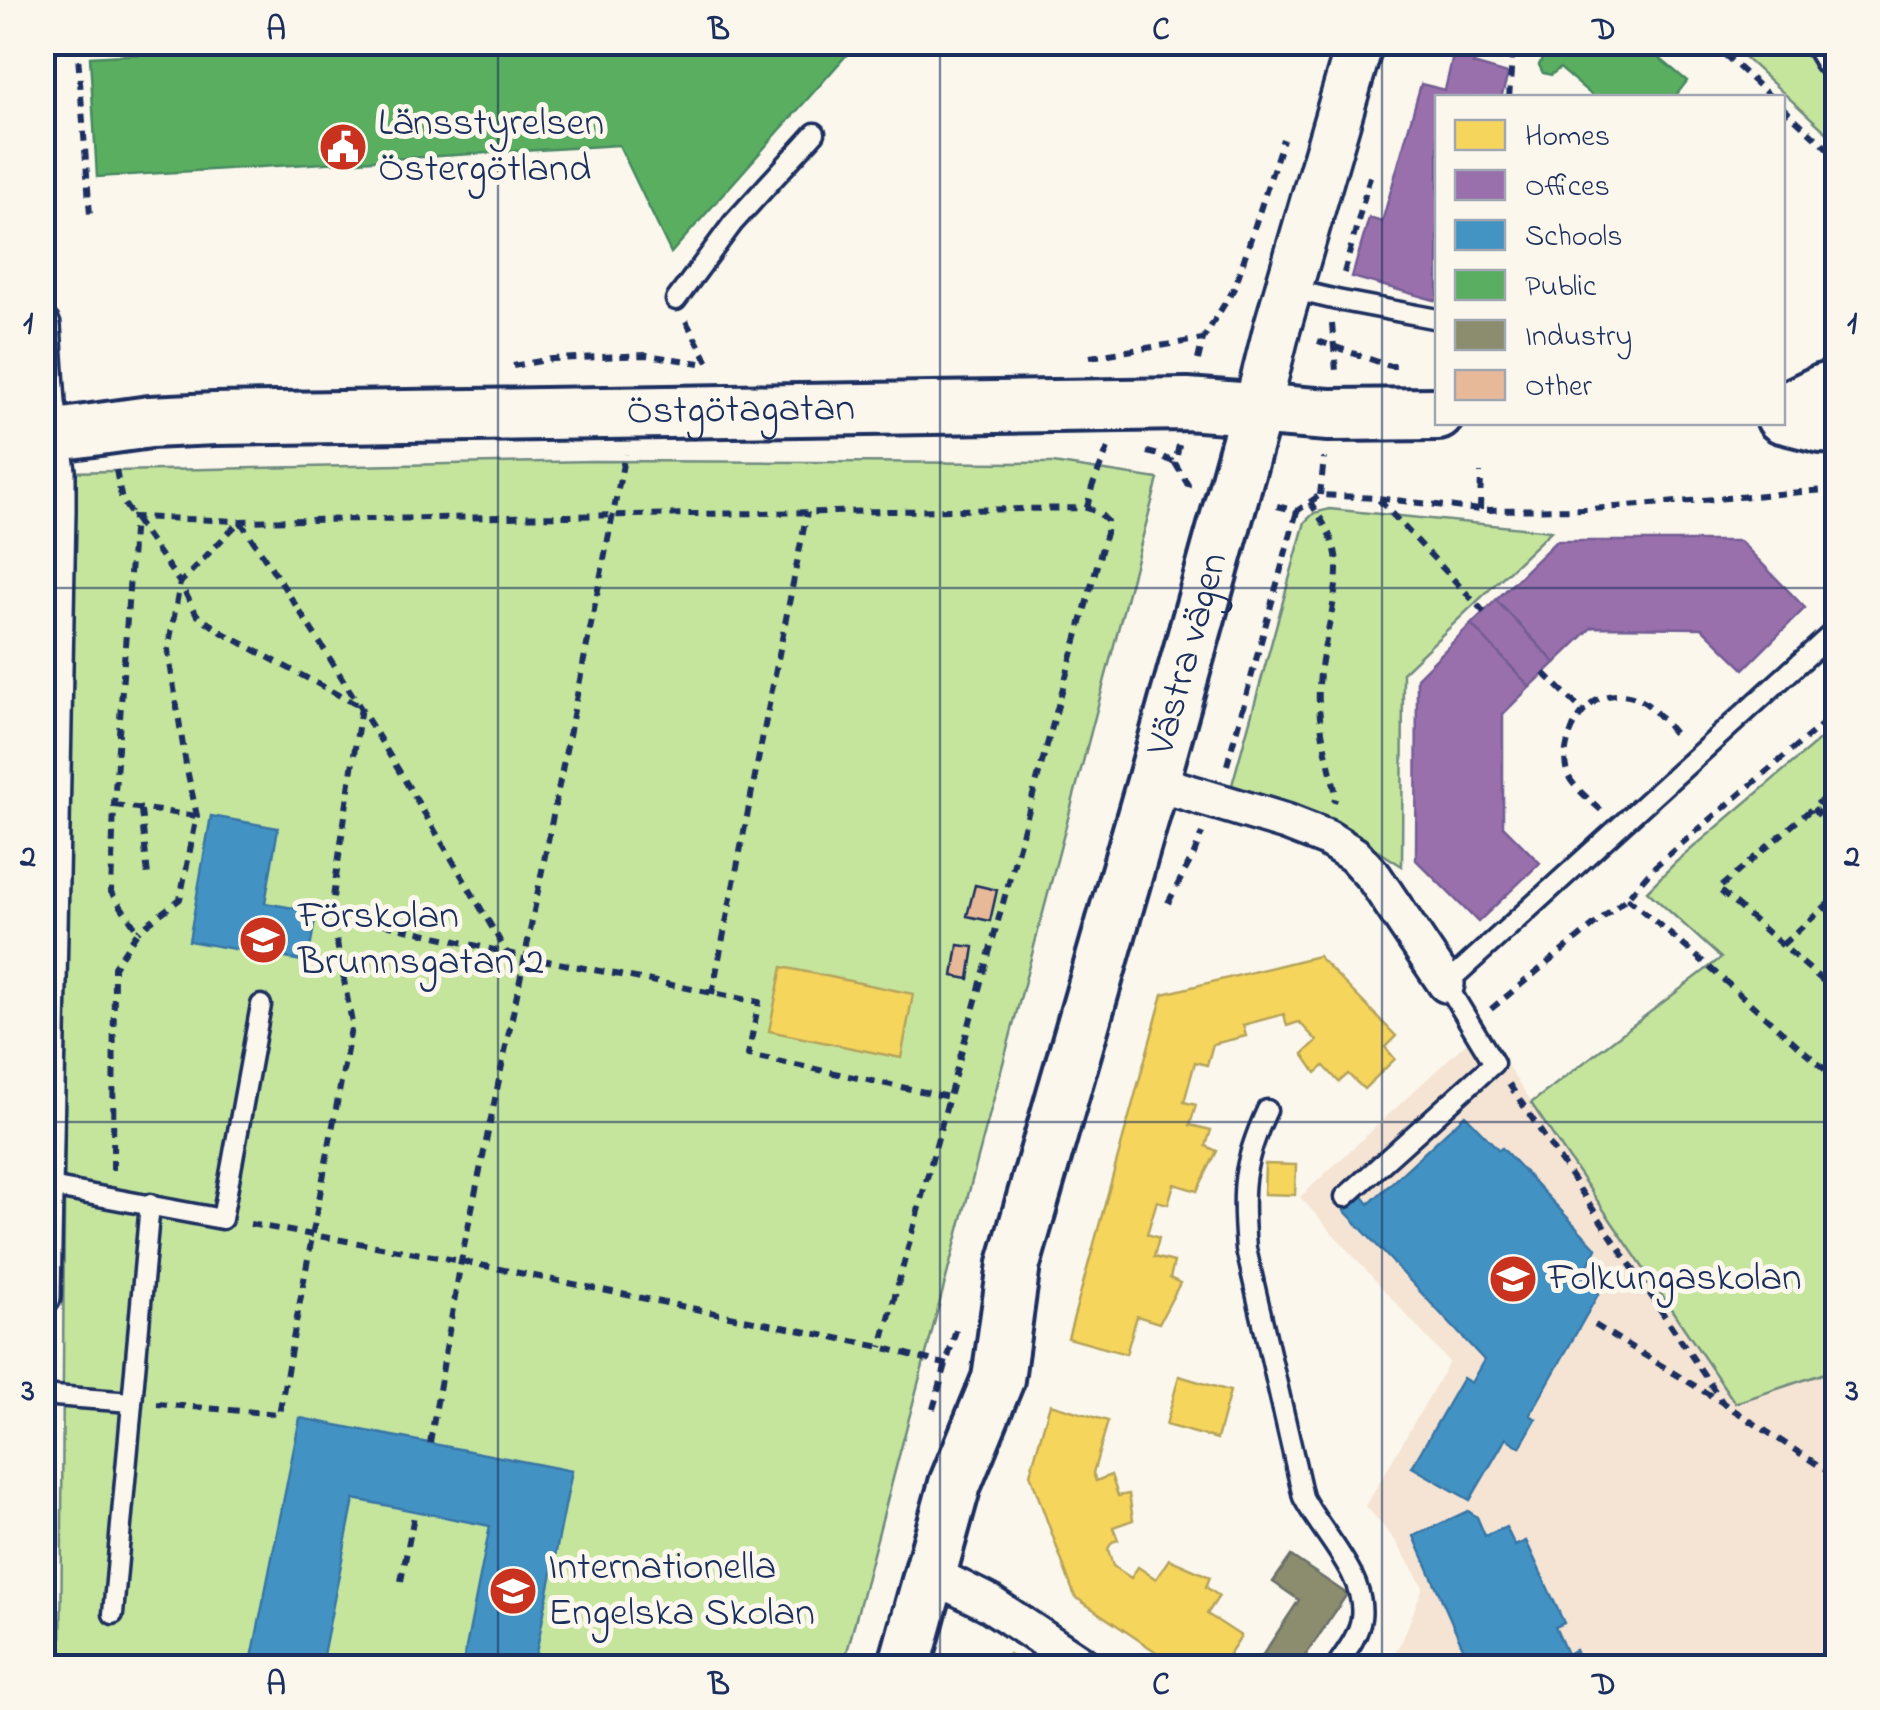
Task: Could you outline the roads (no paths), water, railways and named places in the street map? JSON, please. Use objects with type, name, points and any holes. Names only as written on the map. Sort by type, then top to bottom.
[{"type":"main road","points":[[1831,42],[1838,54]]},
{"type":"main road","points":[[1785,411],[1838,386]]},
{"type":"main road","name":"Östgötagatan","points":[[47,437],[150,422],[215,419],[1187,404],[1329,415],[1435,414]]},
{"type":"main road","name":"Västra vägen","points":[[955,1484],[967,1370],[1014,1264],[1152,782],[1210,490],[1257,408]]},
{"type":"main road","points":[[1785,414],[1822,428],[1838,428]]},
{"type":"main road","name":"Västra vägen","points":[[904,1668],[955,1484],[998,1379],[1014,1264]]},
{"type":"street","name":"Västra vägen","points":[[1257,408],[1360,42]]},
{"type":"street","points":[[42,326],[47,437],[57,471],[42,1297]]},
{"type":"street","points":[[1152,782],[1286,822],[1327,838],[1354,855],[1374,877],[1446,984]]},
{"type":"street","points":[[931,1574],[989,1603],[1086,1668]]},
{"type":"lane","points":[[676,300],[732,223],[814,133]]},
{"type":"lane","points":[[1284,308],[1336,300],[1435,318]]},
{"type":"lane","points":[[1345,1197],[1494,1062],[1446,984],[1838,628]]},
{"type":"lane","points":[[44,1186],[222,1219],[261,1005]]},
{"type":"lane","points":[[1266,1110],[1252,1141],[1244,1176],[1246,1249],[1298,1480],[1311,1513],[1347,1566],[1362,1602],[1362,1620],[1356,1636],[1335,1668]]},
{"type":"lane","points":[[113,1614],[150,1204]]},
{"type":"lane","points":[[42,1396],[131,1402]]},
{"type":"place","name":"Länsstyrelsen Östergötland","points":[[343,147]]},
{"type":"place","name":"Förskolan Brunnsgatan 2","points":[[263,940]]},
{"type":"place","name":"Folkungaskolan","points":[[1513,1279]]},
{"type":"place","name":"Internationella Engelska Skolan","points":[[513,1591]]}]
